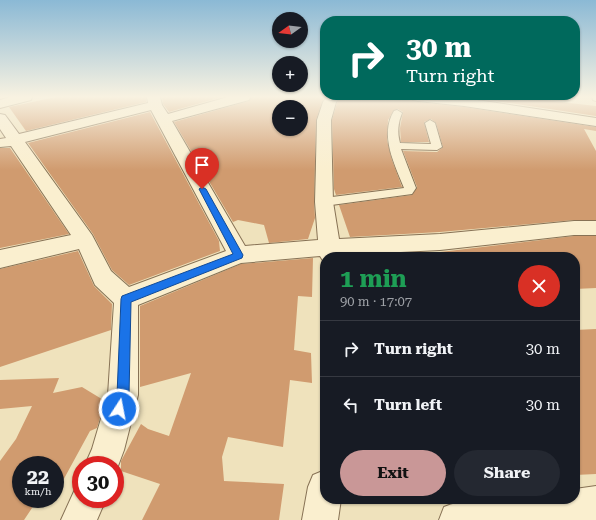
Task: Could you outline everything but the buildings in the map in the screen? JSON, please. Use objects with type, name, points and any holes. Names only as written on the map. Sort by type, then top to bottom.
[{"type":"street","points":[[3,121],[8,142],[85,240],[103,278],[126,299],[123,395],[106,456]]},
{"type":"street","points":[[8,142],[82,121]]},
{"type":"street","points":[[165,121],[236,250]]},
{"type":"street","points":[[324,121],[324,202],[331,252]]},
{"type":"street","points":[[126,299],[236,250],[331,252],[574,228],[596,228]]},
{"type":"street","points":[[0,260],[85,240]]},
{"type":"street","points":[[320,520],[322,504]]},
{"type":"street","points":[[457,520],[596,504]]},
{"type":"street","points":[[79,520],[84,508]]},
{"type":"lane","points":[[324,202],[408,191],[410,188],[400,166],[394,146],[392,124],[393,121]]},
{"type":"lane","points":[[394,146],[437,147],[430,123]]},
{"type":"route","points":[[119,409],[123,395],[126,299],[239,255],[202,189]]}]
